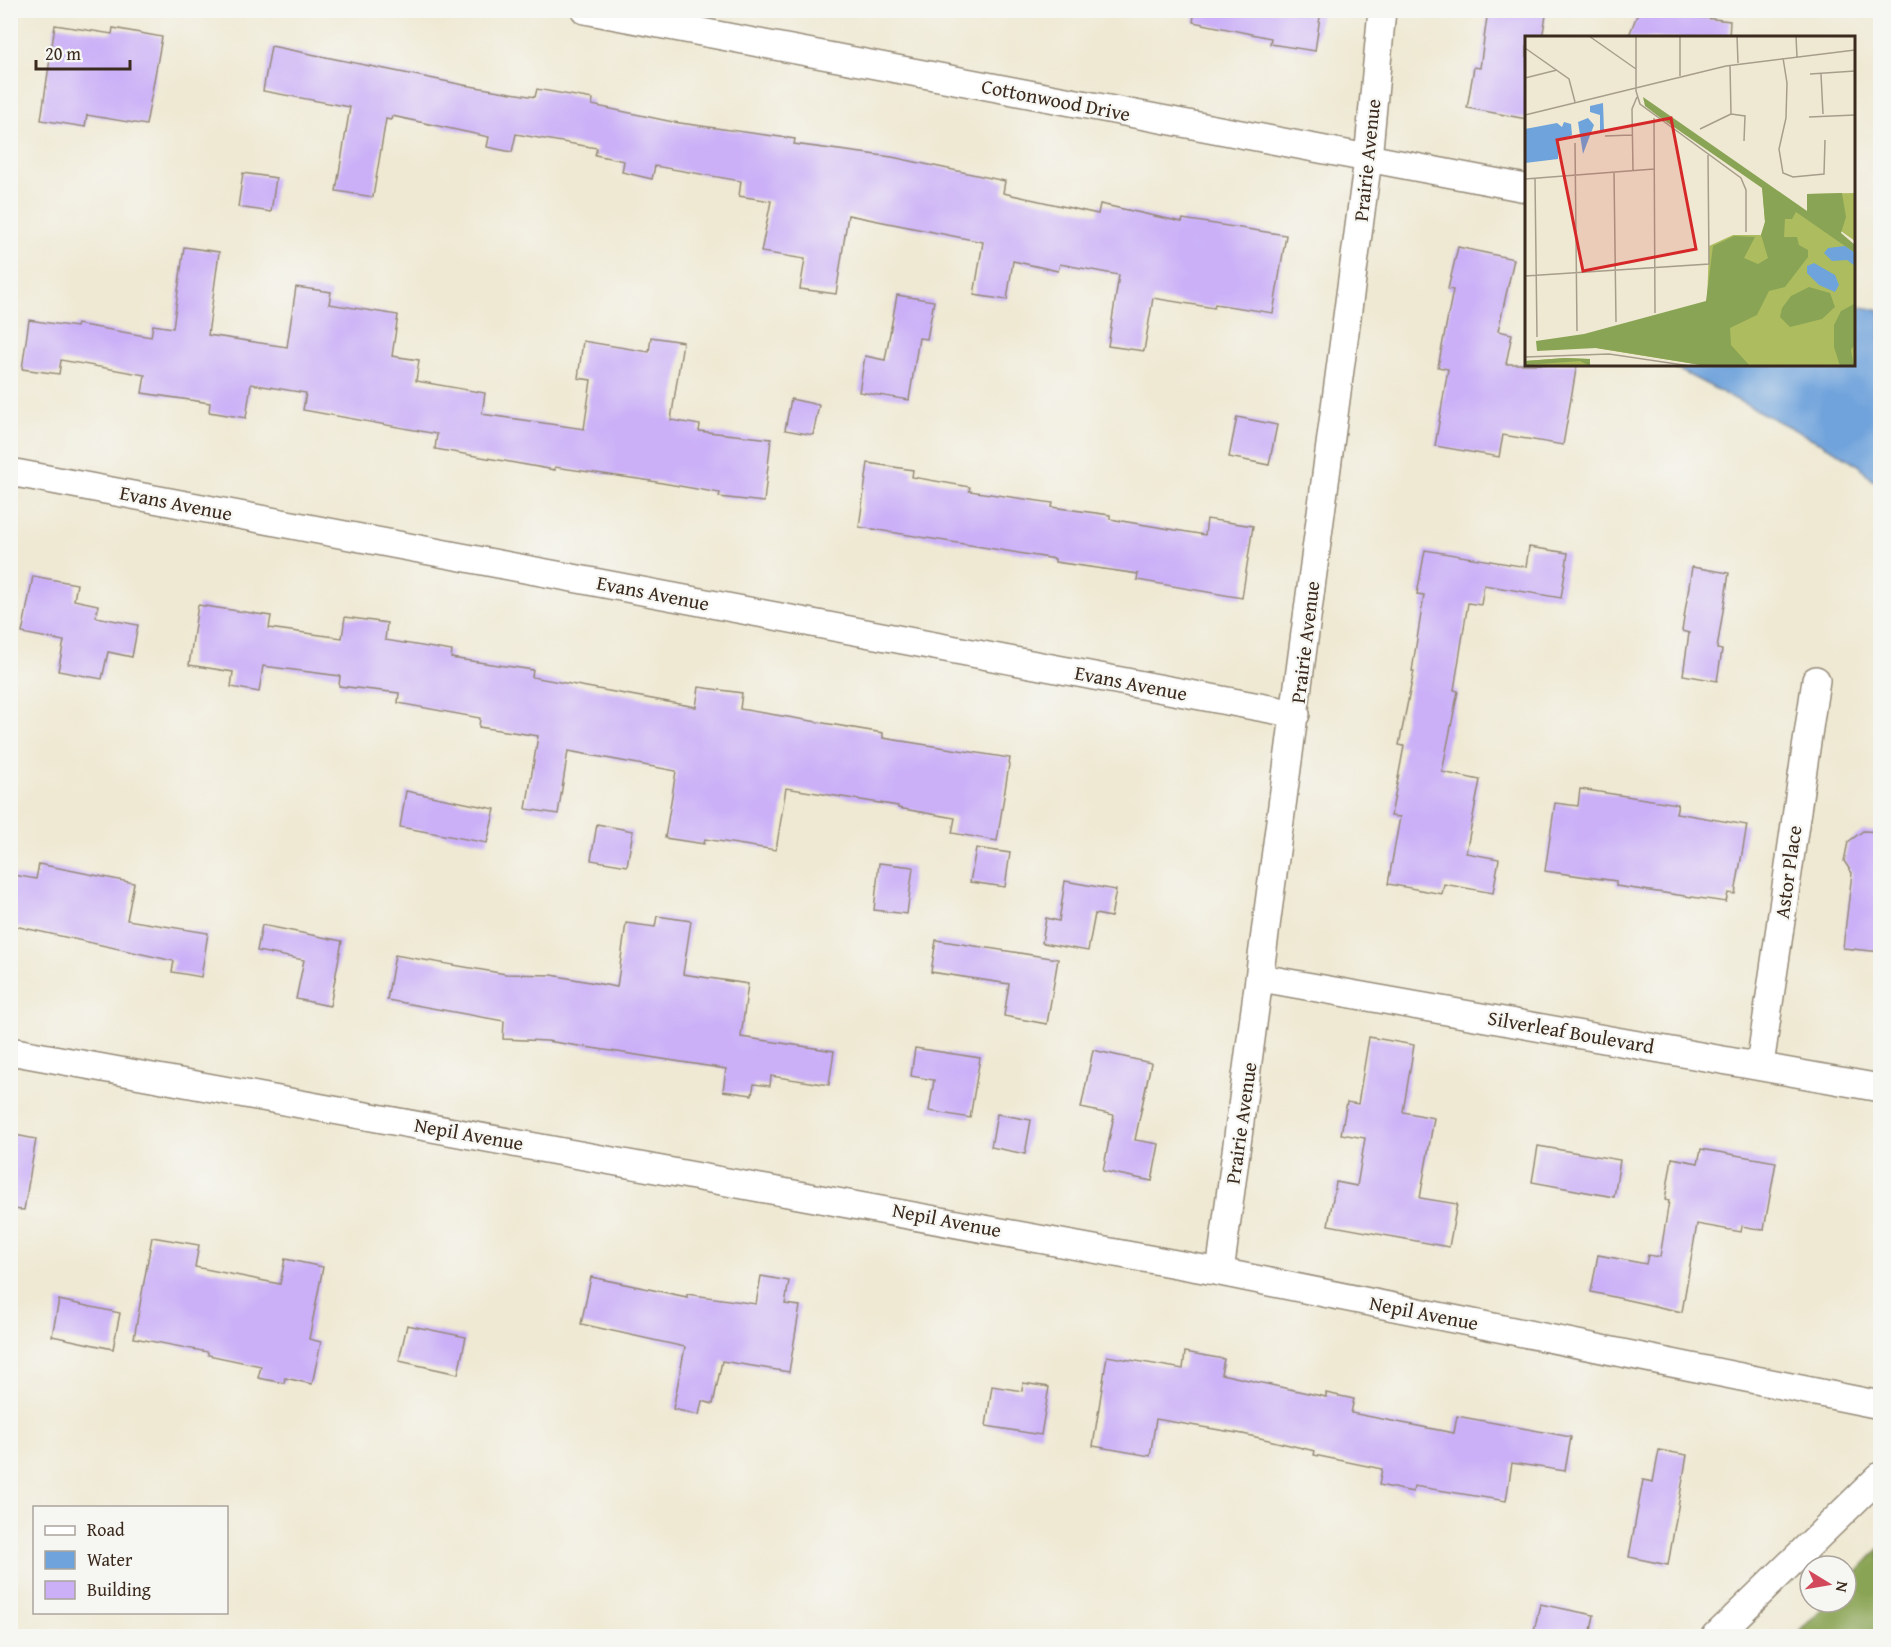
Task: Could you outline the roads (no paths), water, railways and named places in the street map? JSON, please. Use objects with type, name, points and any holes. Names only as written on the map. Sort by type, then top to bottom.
[{"type":"street","name":"Cottonwood Drive","points":[[585,10],[1525,188]]},
{"type":"street","name":"Prairie Avenue","points":[[1220,1272],[1262,978],[1368,159],[1382,10]]},
{"type":"street","name":"Evans Avenue","points":[[10,472],[1296,714]]},
{"type":"street","name":"Astor Place","points":[[1760,1065],[1816,680]]},
{"type":"street","name":"Silverleaf Boulevard","points":[[1262,978],[1881,1088]]},
{"type":"street","name":"Nepil Avenue","points":[[10,1051],[1220,1272],[1881,1405]]},
{"type":"street","points":[[1716,1636],[1881,1476]]},
{"type":"water","points":[[1855,306],[1880,310],[1880,483],[1872,480],[1860,466],[1834,450],[1671,366],[1855,366]]}]
